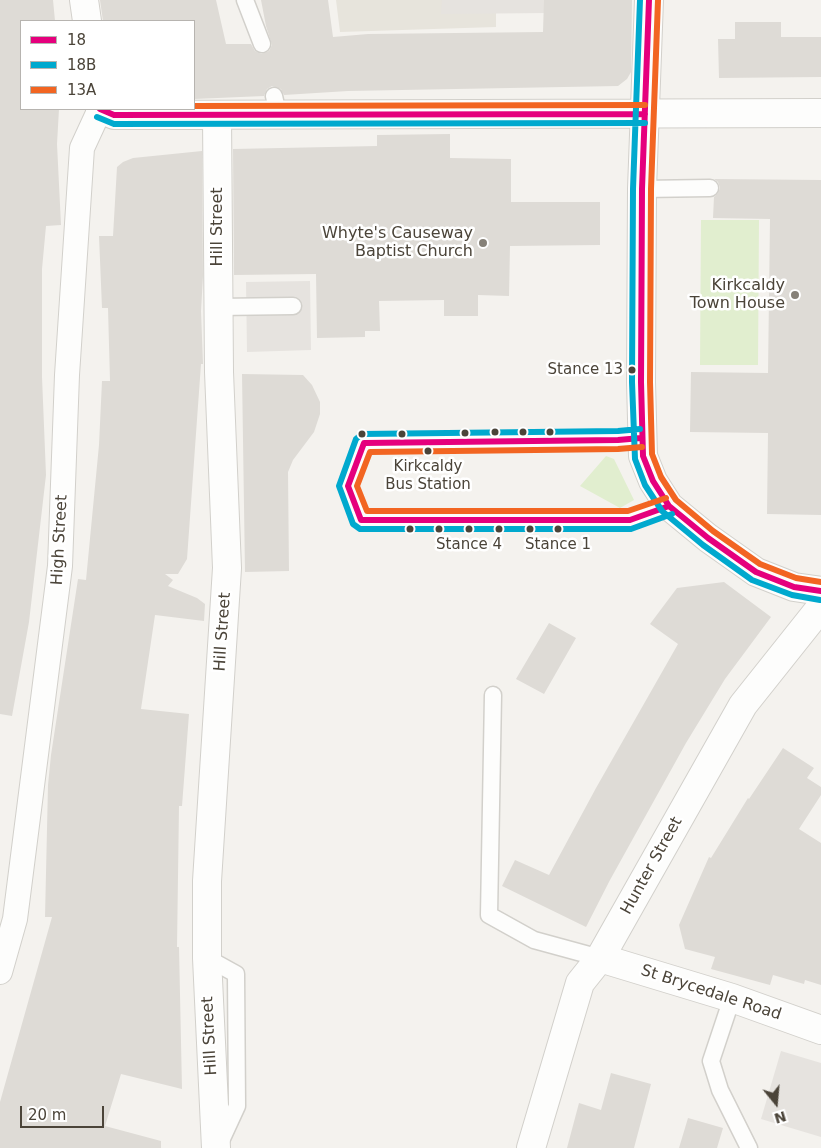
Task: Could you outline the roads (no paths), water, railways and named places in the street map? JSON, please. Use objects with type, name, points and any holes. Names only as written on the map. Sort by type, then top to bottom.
[{"type":"street","points":[[84,0],[87,20]]},
{"type":"street","points":[[650,0],[642,189],[641,438],[643,456],[653,481],[669,506],[708,538],[756,572],[794,588],[821,591]]},
{"type":"street","points":[[102,110],[114,115],[217,116],[276,105],[644,114],[821,113]]},
{"type":"street","name":"High Street","points":[[0,972],[15,919],[60,566],[67,375],[82,148],[100,110]]},
{"type":"street","name":"Hill Street","points":[[217,116],[219,372],[227,568],[207,881],[207,955],[217,1148]]},
{"type":"street","name":"Hunter Street","points":[[531,1148],[580,983],[600,958],[743,705],[821,607]]},
{"type":"street","name":"St Brycedale Road","points":[[600,958],[732,998],[821,1030]]},
{"type":"lane","points":[[245,0],[262,44]]},
{"type":"lane","points":[[642,189],[710,188]]},
{"type":"lane","points":[[218,306],[293,306]]},
{"type":"lane","points":[[641,438],[618,440],[364,443],[348,486],[361,520],[630,520],[669,506]]},
{"type":"lane","points":[[493,695],[489,915],[534,940],[600,958]]},
{"type":"lane","points":[[732,998],[711,1061],[720,1090],[749,1148]]},
{"type":"place","name":"Whyte's Causeway Baptist Church","points":[[483,243]]},
{"type":"place","name":"Kirkcaldy Town House","points":[[795,295]]},
{"type":"place","name":"Stance 13","points":[[632,370]]},
{"type":"place","name":"Kirkcaldy Bus Station","points":[[428,451]]},
{"type":"place","name":"Stance 4","points":[[469,529]]},
{"type":"place","name":"Stance 1","points":[[558,529]]}]
